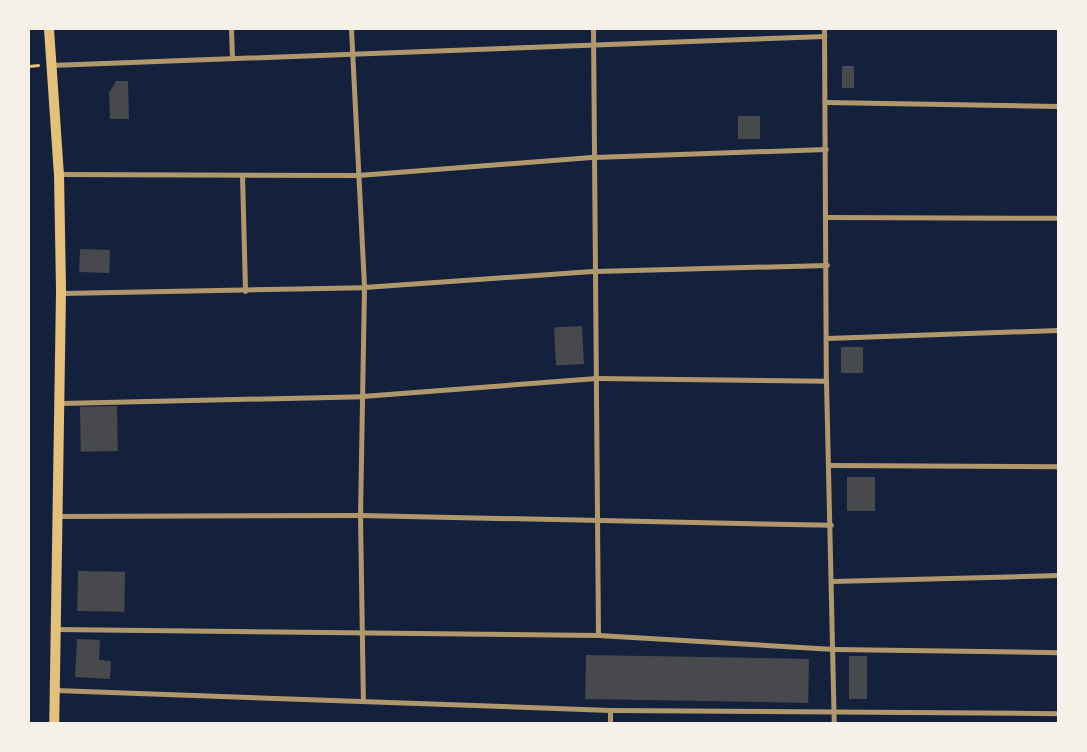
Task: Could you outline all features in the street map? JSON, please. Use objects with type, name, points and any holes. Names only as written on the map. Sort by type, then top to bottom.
[{"type":"main road","points":[[49,29],[59,174],[61,293],[61,403],[54,723]]},
{"type":"street","points":[[231,29],[232,56]]},
{"type":"street","points":[[351,29],[364,288],[360,515],[363,701]]},
{"type":"street","points":[[593,29],[598,635]]},
{"type":"street","points":[[824,29],[827,265],[826,382],[830,465],[834,723]]},
{"type":"street","points":[[51,65],[232,56],[351,54],[824,36]]},
{"type":"street","points":[[825,102],[1058,106]]},
{"type":"street","points":[[59,174],[358,175],[594,157],[826,149]]},
{"type":"street","points":[[242,175],[245,292]]},
{"type":"street","points":[[826,217],[1058,218]]},
{"type":"street","points":[[61,293],[245,292],[364,288],[595,271],[827,265]]},
{"type":"street","points":[[827,338],[1058,330]]},
{"type":"street","points":[[61,403],[362,396],[596,378],[826,382]]},
{"type":"street","points":[[830,465],[1058,466]]},
{"type":"street","points":[[59,516],[360,515],[831,525]]},
{"type":"street","points":[[832,581],[1058,575]]},
{"type":"street","points":[[55,629],[598,635],[834,649],[1058,652]]},
{"type":"street","points":[[54,690],[610,710],[834,709],[1058,713]]},
{"type":"street","points":[[610,710],[610,723]]},
{"type":"building","points":[[842,66],[854,66],[854,88],[842,88]]},
{"type":"building","points":[[116,81],[128,81],[129,119],[110,119],[109,93]]},
{"type":"building","points":[[738,116],[760,116],[760,139],[738,139]]},
{"type":"building","points":[[80,249],[110,250],[109,273],[79,272]]},
{"type":"building","points":[[582,326],[584,364],[556,365],[554,327]]},
{"type":"building","points":[[841,347],[863,347],[863,373],[841,373]]},
{"type":"building","points":[[117,406],[118,451],[81,452],[80,407]]},
{"type":"building","points":[[847,477],[875,477],[875,511],[847,511]]},
{"type":"building","points":[[78,571],[125,572],[124,612],[77,611]]},
{"type":"building","points":[[77,639],[100,640],[99,660],[111,661],[110,679],[75,677]]},
{"type":"building","points":[[586,655],[809,659],[808,703],[585,699]]},
{"type":"building","points":[[849,656],[867,656],[867,699],[849,699]]}]
